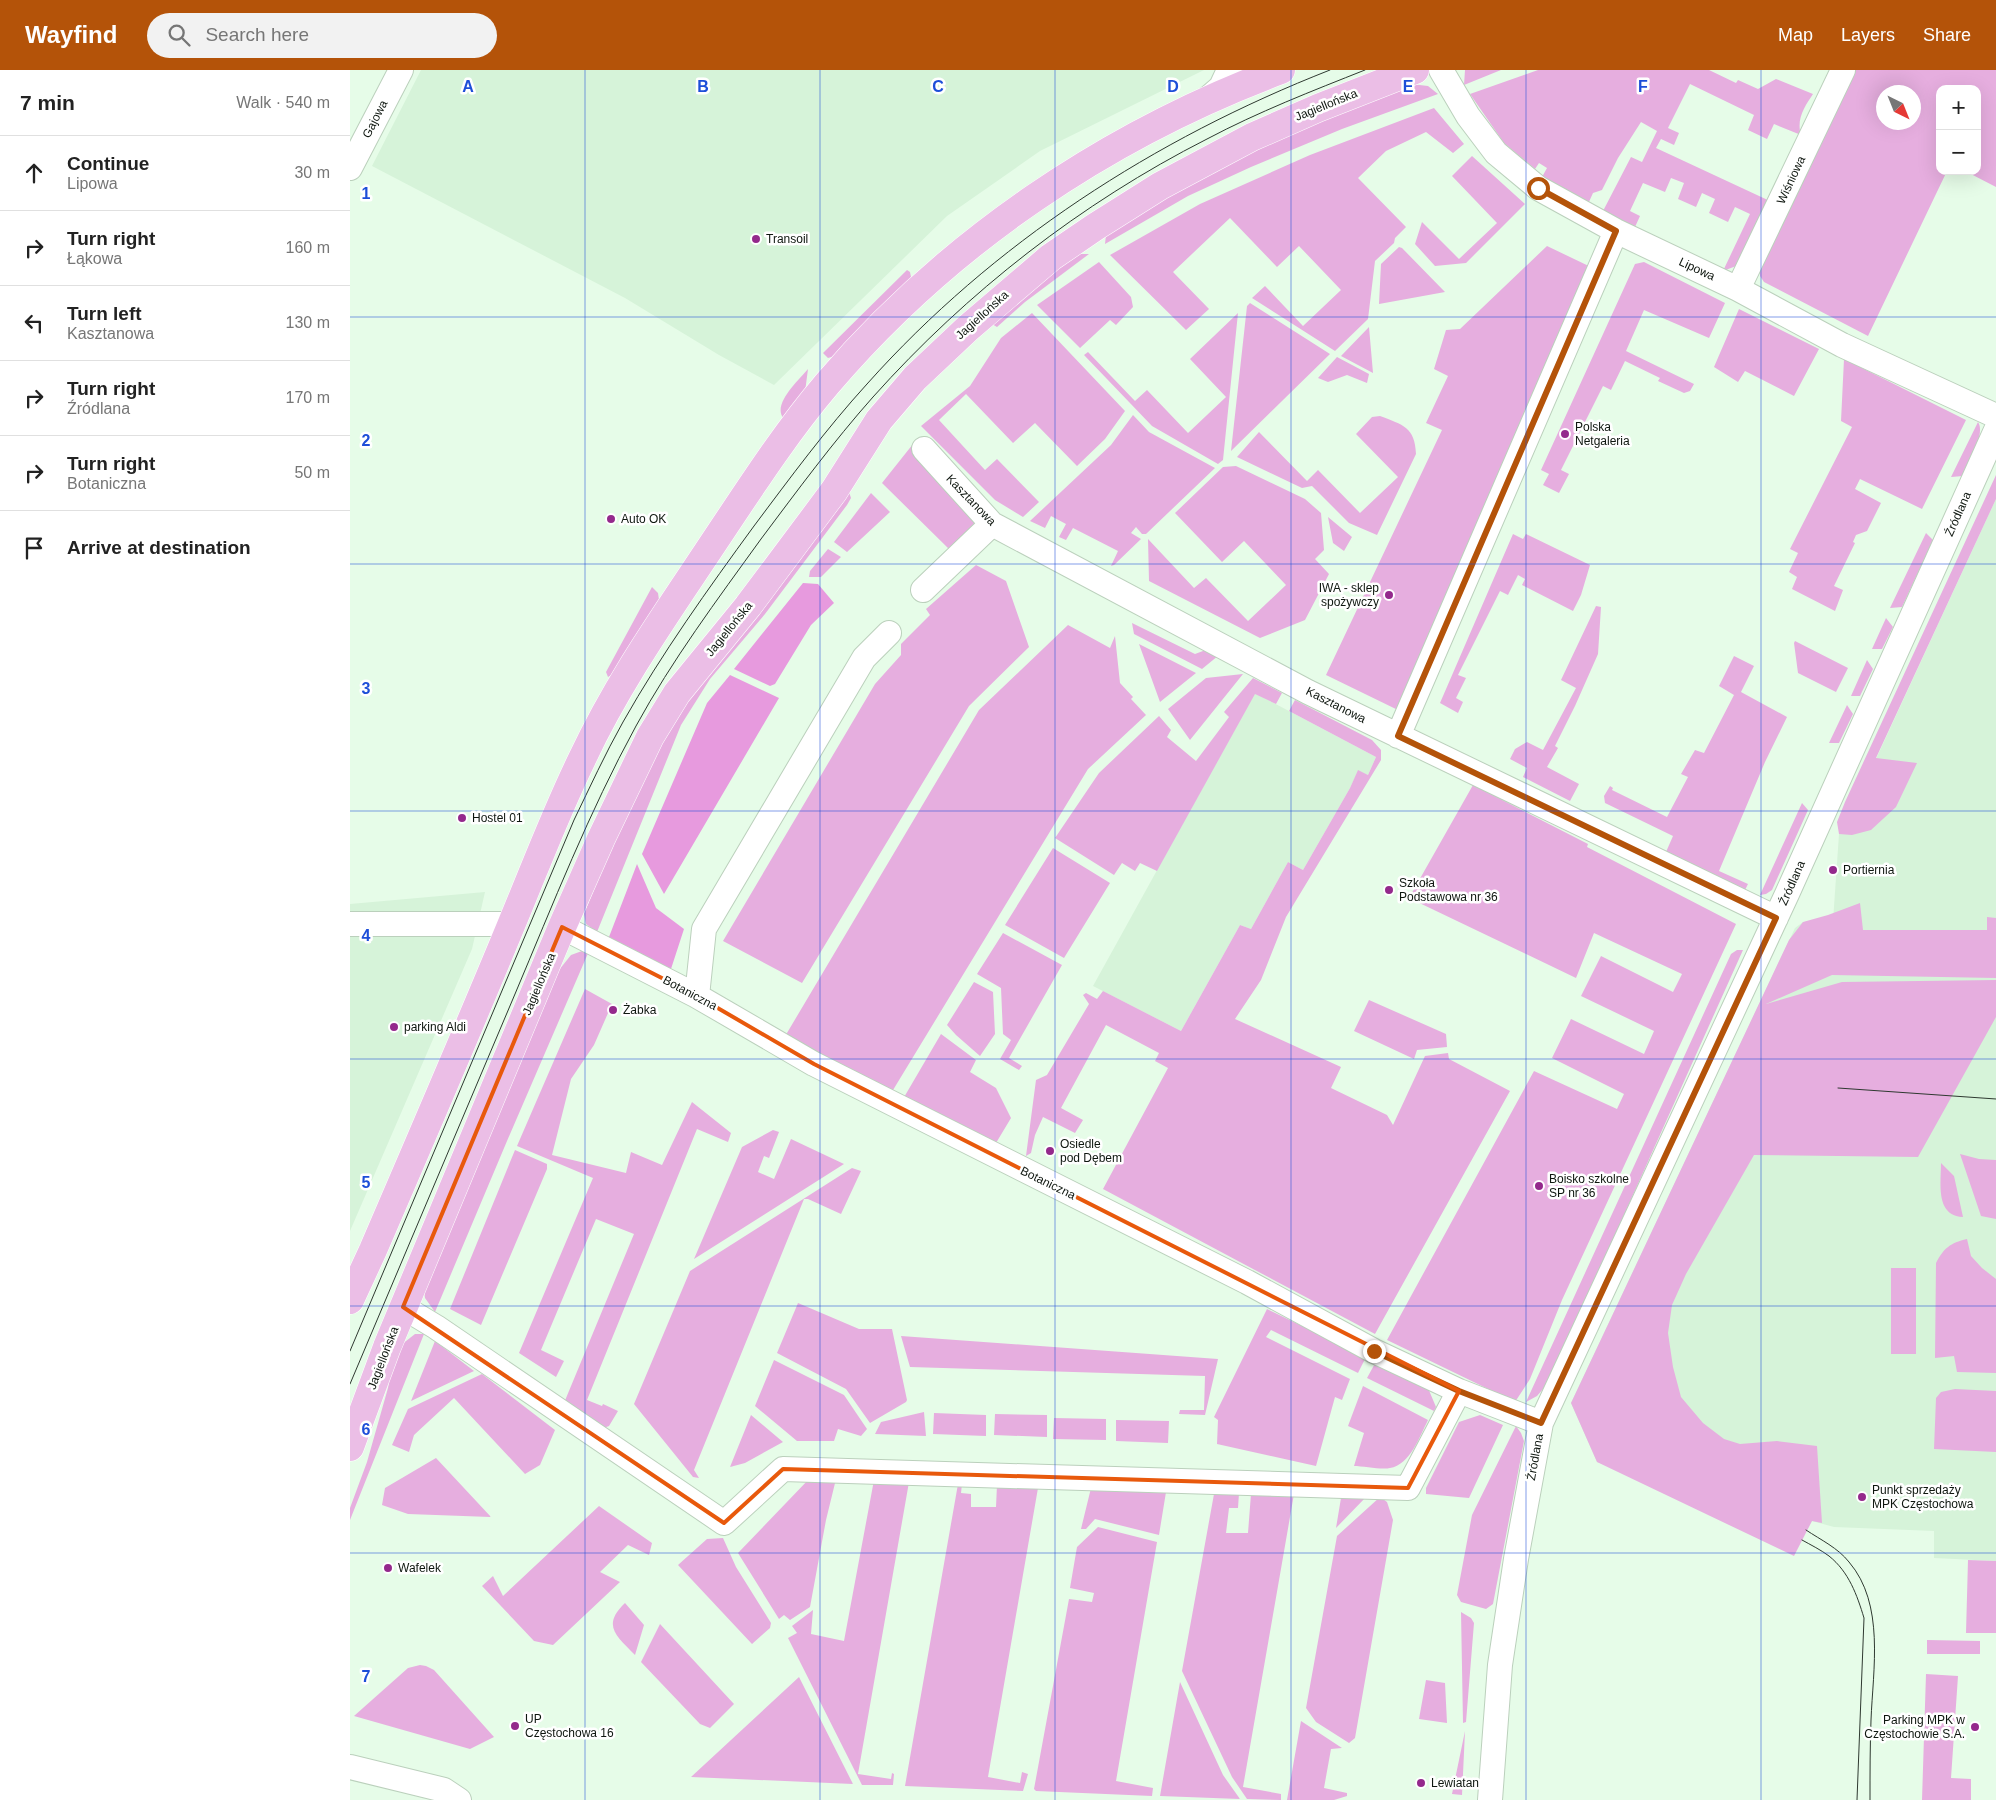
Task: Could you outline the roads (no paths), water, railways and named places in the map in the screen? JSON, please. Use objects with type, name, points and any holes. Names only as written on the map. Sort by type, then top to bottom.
[{"type":"main road","points":[[350,1300],[373,1250],[582,757],[638,656],[774,451],[827,384],[867,341],[934,275],[1019,207],[1062,178],[1144,130],[1206,100],[1281,70]]},
{"type":"main road","name":"Jagiellońska","points":[[350,1447],[403,1307],[562,927],[625,786],[650,737],[676,693],[748,606],[834,491],[879,420],[915,378],[968,328],[1051,257],[1160,186],[1252,137],[1318,108],[1415,70]]},
{"type":"street","name":"Gajowa","points":[[350,168],[401,70]]},
{"type":"street","points":[[1206,100],[1221,87],[1229,70]]},
{"type":"street","name":"Lipowa","points":[[1441,70],[1468,116],[1496,153],[1538,188],[1616,231],[1738,289],[1842,345],[1996,416]]},
{"type":"street","name":"Wiśniowa","points":[[1738,289],[1843,70]]},
{"type":"street","points":[[1398,736],[1616,231]]},
{"type":"street","name":"Źródlana","points":[[1490,1800],[1500,1666],[1516,1559],[1541,1423],[1776,918],[1996,430]]},
{"type":"street","name":"Kasztanowa","points":[[924,450],[992,524],[1308,692],[1776,918]]},
{"type":"street","points":[[923,590],[992,524]]},
{"type":"street","points":[[697,996],[704,929],[864,658],[889,633]]},
{"type":"street","points":[[350,924],[512,924]]},
{"type":"street","name":"Botaniczna","points":[[562,927],[697,996],[814,1064],[1247,1282],[1374,1351],[1459,1391],[1541,1423]]},
{"type":"street","points":[[403,1307],[436,1327],[724,1523],[783,1469],[1408,1488],[1459,1391]]},
{"type":"street","points":[[350,1767],[444,1790],[459,1800]]},
{"type":"tram line","points":[[350,1351],[574,820],[604,758],[638,696],[669,646],[754,526],[795,472],[852,401],[916,333],[968,285],[1022,241],[1080,200],[1139,162],[1201,128],[1330,70]]},
{"type":"tram line","points":[[350,1384],[572,859],[619,759],[636,726],[680,654],[761,539],[816,467],[873,397],[947,321],[987,286],[1071,221],[1160,164],[1226,129],[1365,70]]},
{"type":"tram line","points":[[1838,1088],[1996,1099]]},
{"type":"tram line","points":[[1806,1530],[1835,1548],[1845,1557],[1860,1579],[1868,1597],[1874,1638],[1870,1800]]},
{"type":"tram line","points":[[1802,1540],[1829,1556],[1842,1569],[1855,1592],[1864,1618],[1857,1800]]},
{"type":"place","name":"Transoil","points":[[756,239]]},
{"type":"place","name":"Polska Netgaleria","points":[[1565,434]]},
{"type":"place","name":"Auto OK","points":[[611,519]]},
{"type":"place","name":"IWA - sklep spożywczy","points":[[1389,595]]},
{"type":"place","name":"Hostel 01","points":[[462,818]]},
{"type":"place","name":"Portiernia","points":[[1833,870]]},
{"type":"place","name":"Szkoła Podstawowa nr 36","points":[[1389,890]]},
{"type":"place","name":"Żabka","points":[[613,1010]]},
{"type":"place","name":"parking Aldi","points":[[394,1027]]},
{"type":"place","name":"Osiedle pod Dębem","points":[[1050,1151]]},
{"type":"place","name":"Boisko szkolne SP nr 36","points":[[1539,1186]]},
{"type":"place","name":"Punkt sprzedaży MPK Częstochowa","points":[[1862,1497]]},
{"type":"place","name":"Wafelek","points":[[388,1568]]},
{"type":"place","name":"UP Częstochowa 16","points":[[515,1726]]},
{"type":"place","name":"Parking MPK w Częstochowie S.A.","points":[[1975,1727]]},
{"type":"place","name":"Lewiatan","points":[[1421,1783]]}]
